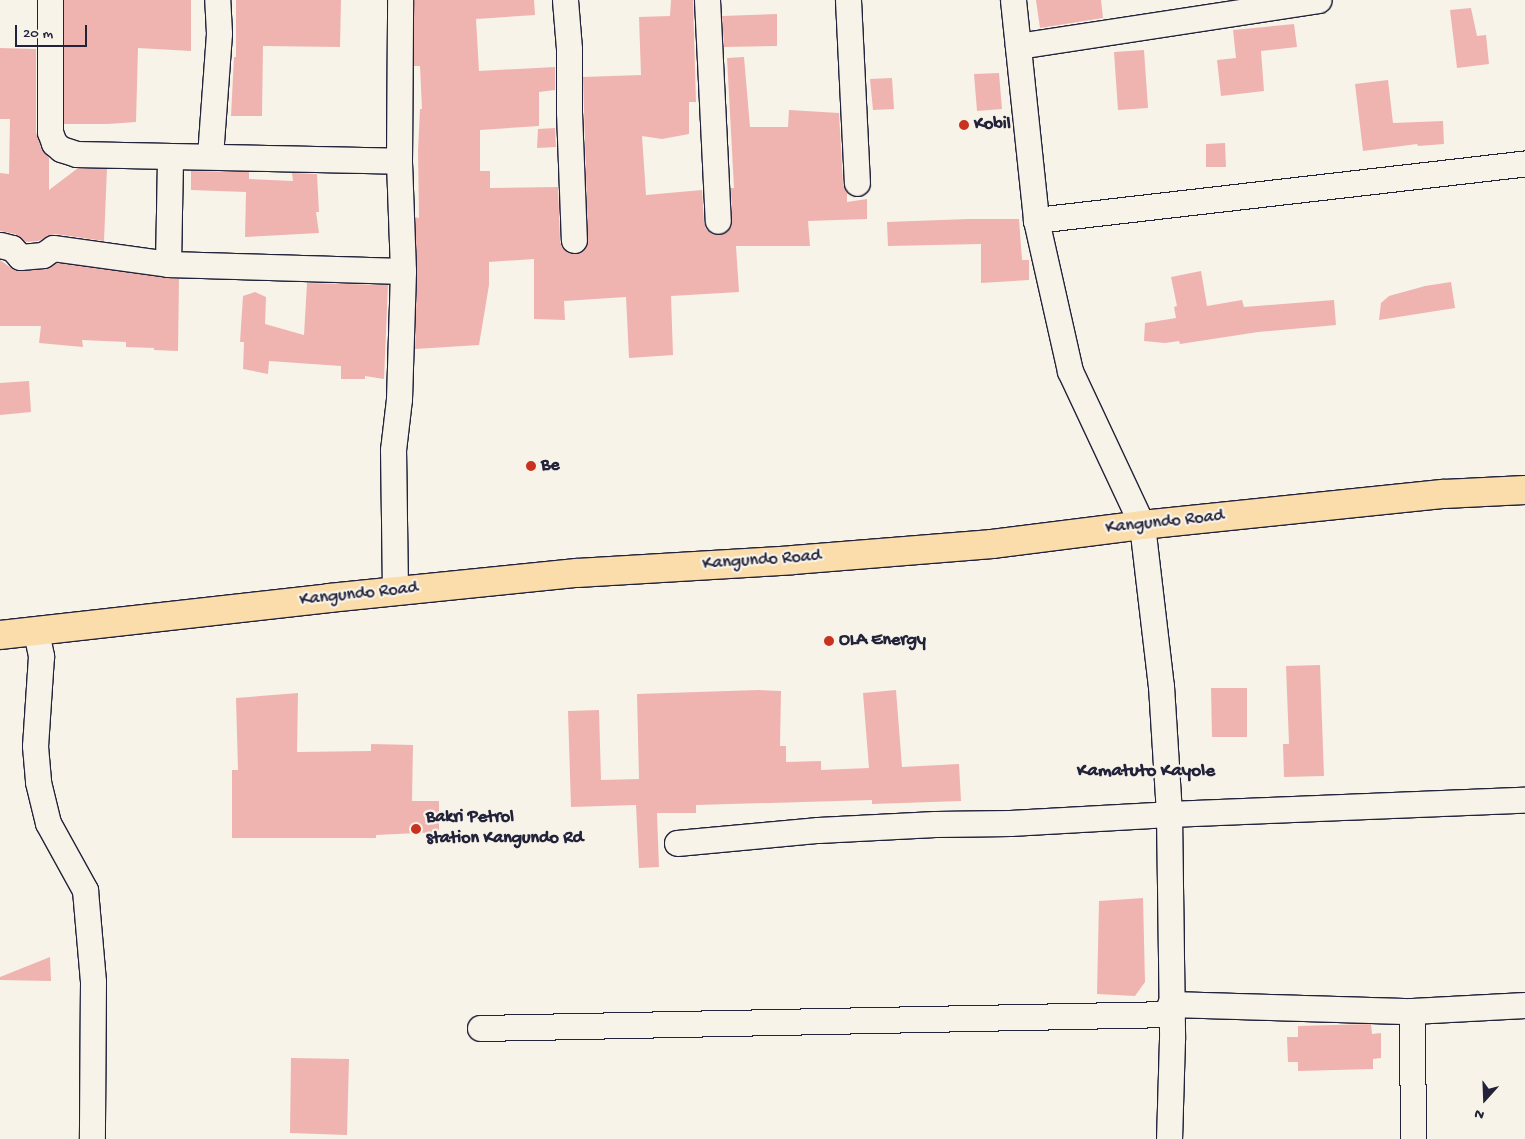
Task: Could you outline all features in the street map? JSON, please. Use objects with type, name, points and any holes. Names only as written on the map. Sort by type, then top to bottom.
[{"type":"highway","name":"Kangundo Road","points":[[0,635],[395,591],[577,573],[793,560],[992,544],[1142,524],[1444,494],[1525,490]]},
{"type":"street","points":[[50,0],[50,132],[54,143],[61,149],[76,154],[399,161]]},
{"type":"street","points":[[210,156],[219,33],[217,0]]},
{"type":"street","points":[[395,591],[393,450],[399,399],[403,271],[399,161],[400,0]]},
{"type":"street","points":[[565,0],[569,49],[569,112],[574,240]]},
{"type":"street","points":[[707,0],[718,221]]},
{"type":"street","points":[[848,0],[857,183]]},
{"type":"street","points":[[1013,0],[1036,220],[1070,371],[1142,524],[1161,686],[1169,814],[1171,1009],[1169,1139]]},
{"type":"street","points":[[1018,46],[1318,0]]},
{"type":"street","points":[[168,264],[170,156]]},
{"type":"street","points":[[1036,220],[1525,162]]},
{"type":"street","points":[[0,245],[12,248],[20,257],[43,255],[54,248],[168,264],[403,271]]},
{"type":"street","points":[[36,632],[41,656],[35,746],[38,782],[48,823],[85,890],[94,991],[92,1139]]},
{"type":"street","points":[[677,843],[818,830],[936,824],[1010,823],[1169,814],[1525,800]]},
{"type":"street","points":[[480,1028],[1171,1009],[1412,1011],[1525,1005]]},
{"type":"street","points":[[1412,1011],[1413,1139]]},
{"type":"building","points":[[64,0],[191,0],[191,51],[138,48],[136,122],[64,124]]},
{"type":"building","points":[[236,0],[341,0],[340,47],[263,46],[262,116],[231,116],[234,57],[236,57]]},
{"type":"building","points":[[414,0],[534,0],[535,15],[476,19],[479,71],[555,67],[555,90],[539,92],[539,126],[480,130],[480,171],[490,171],[490,188],[558,187],[560,241],[562,248],[568,253],[582,252],[588,240],[583,77],[641,75],[639,17],[670,16],[671,0],[693,0],[696,102],[689,102],[689,134],[662,139],[642,136],[646,195],[702,190],[706,229],[712,234],[719,235],[731,228],[731,188],[734,188],[727,58],[744,57],[750,127],[788,127],[789,110],[839,113],[843,184],[847,193],[847,202],[867,199],[867,219],[808,221],[810,246],[736,246],[739,292],[671,296],[673,355],[629,358],[626,297],[564,301],[565,320],[534,319],[534,259],[489,262],[489,285],[479,345],[415,349],[417,271],[415,217],[419,218],[418,151],[420,109],[422,109],[420,66],[414,66]]},
{"type":"building","points":[[1036,0],[1101,0],[1103,18],[1040,28]]},
{"type":"building","points":[[1471,8],[1477,36],[1486,35],[1489,64],[1457,68],[1450,10]]},
{"type":"building","points":[[777,14],[777,46],[724,47],[722,16]]},
{"type":"building","points":[[1294,24],[1297,47],[1261,51],[1264,91],[1221,96],[1217,60],[1236,58],[1233,30]]},
{"type":"building","points":[[0,48],[36,49],[36,132],[41,148],[49,158],[49,190],[78,168],[107,169],[104,241],[55,234],[38,241],[26,242],[15,234],[0,231],[0,173],[9,174],[10,119],[0,119]]},
{"type":"building","points":[[1144,50],[1148,108],[1118,110],[1114,52]]},
{"type":"building","points":[[999,73],[1002,109],[977,111],[974,74]]},
{"type":"building","points":[[892,78],[894,109],[873,110],[870,79]]},
{"type":"building","points":[[1388,80],[1393,123],[1443,121],[1444,144],[1418,146],[1417,144],[1363,151],[1355,84]]},
{"type":"building","points":[[555,128],[556,147],[537,148],[538,129]]},
{"type":"building","points":[[1225,143],[1226,167],[1206,167],[1206,144]]},
{"type":"building","points":[[191,171],[249,172],[249,179],[293,181],[292,173],[317,174],[319,212],[316,212],[319,233],[245,237],[246,192],[191,190]]},
{"type":"building","points":[[1019,219],[1022,260],[1029,260],[1029,280],[981,283],[981,244],[888,246],[887,222]]},
{"type":"building","points":[[0,260],[14,270],[21,271],[44,269],[57,263],[179,279],[178,351],[126,347],[126,342],[82,340],[83,347],[39,343],[41,326],[0,326]]},
{"type":"building","points":[[1201,271],[1207,306],[1242,300],[1244,307],[1334,300],[1336,325],[1258,332],[1180,344],[1179,341],[1165,343],[1144,341],[1145,323],[1176,318],[1174,307],[1177,306],[1171,277]]},
{"type":"building","points":[[1451,282],[1455,308],[1379,320],[1381,303],[1389,296],[1425,286]]},
{"type":"building","points":[[307,283],[388,285],[384,379],[365,376],[365,379],[341,379],[341,366],[269,361],[268,374],[243,369],[244,342],[240,342],[243,296],[255,292],[266,297],[265,324],[304,335]]},
{"type":"building","points":[[29,381],[31,412],[0,415],[0,383]]},
{"type":"building","points":[[1320,665],[1324,776],[1284,777],[1283,744],[1289,744],[1286,666]]},
{"type":"building","points":[[1211,688],[1247,688],[1247,737],[1212,737]]},
{"type":"building","points":[[896,690],[902,767],[959,764],[961,801],[872,804],[872,800],[696,805],[696,813],[657,813],[659,867],[639,868],[636,805],[571,807],[568,711],[599,710],[601,780],[639,779],[637,694],[781,691],[780,746],[786,746],[786,762],[821,761],[821,770],[869,768],[863,693]]},
{"type":"building","points":[[298,693],[297,752],[371,751],[371,744],[413,745],[412,801],[439,801],[439,832],[376,835],[376,838],[232,838],[232,770],[238,770],[236,698]]},
{"type":"building","points":[[1143,898],[1145,982],[1135,996],[1097,994],[1099,901]]},
{"type":"building","points":[[50,957],[51,981],[0,980],[0,977]]},
{"type":"building","points":[[1371,1024],[1372,1034],[1381,1033],[1381,1058],[1373,1059],[1373,1069],[1298,1071],[1298,1062],[1288,1062],[1287,1037],[1298,1037],[1298,1026]]},
{"type":"building","points":[[291,1058],[349,1059],[347,1135],[290,1133]]},
{"type":"place","name":"Kobil","points":[[964,125]]},
{"type":"place","name":"Be","points":[[531,466]]},
{"type":"place","name":"OLA Energy","points":[[829,641]]},
{"type":"place","name":"Bakri Petrol station Kangundo Rd","points":[[416,829]]},
{"type":"district","name":"Kamatuto Kayole","points":[[1146,772]]}]
